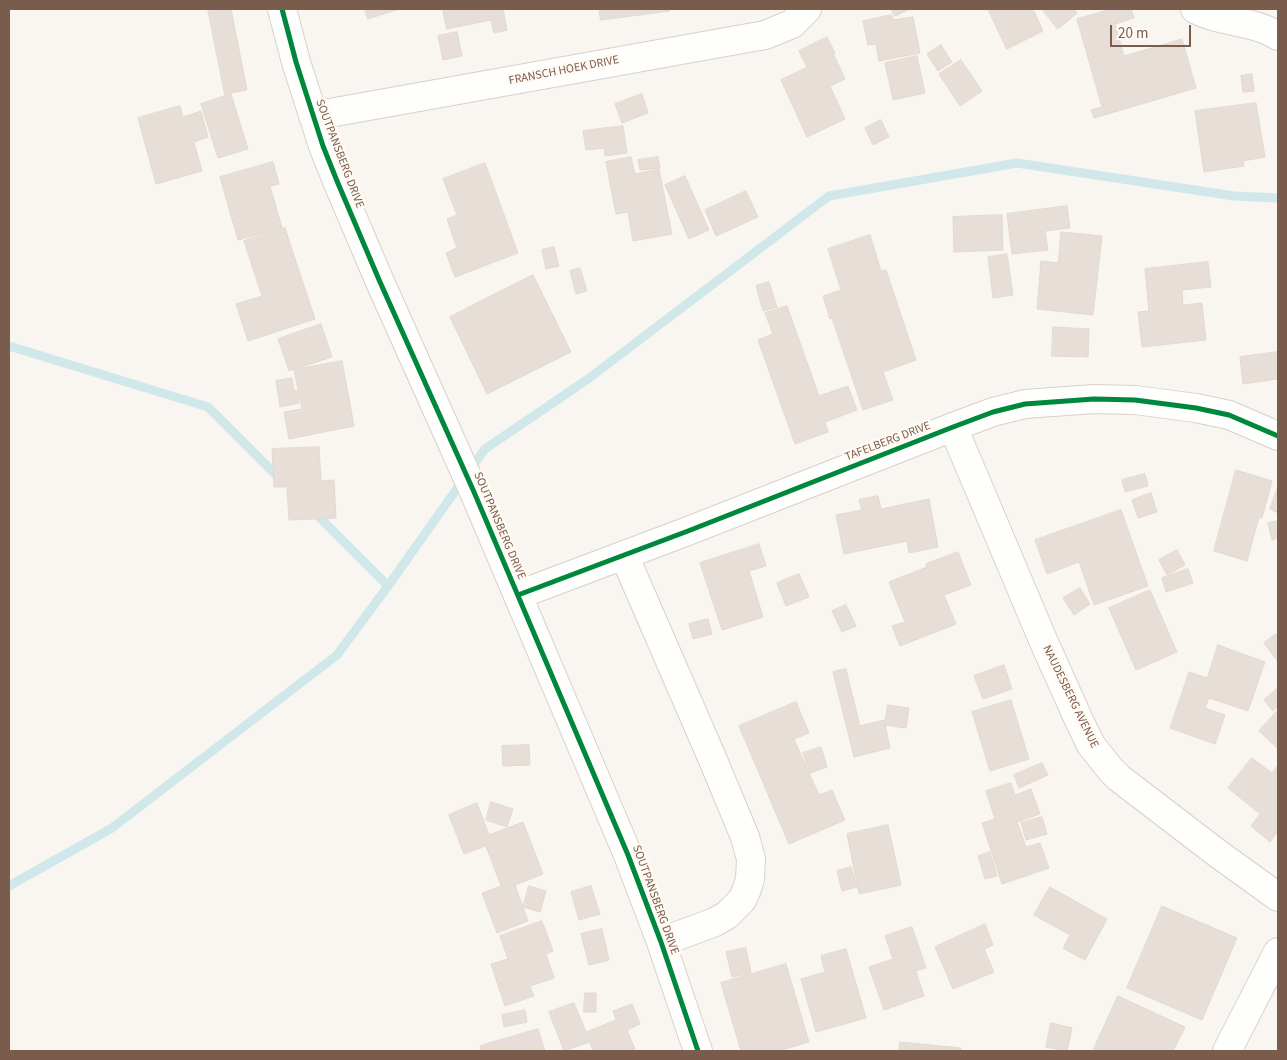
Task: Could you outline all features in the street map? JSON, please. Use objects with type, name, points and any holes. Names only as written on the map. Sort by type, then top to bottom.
[{"type":"street","name":"SOUTPANSBERG DRIVE","points":[[282,9],[296,62],[323,146],[474,492],[628,855],[661,942],[698,1051]]},
{"type":"street","name":"FRANSCH HOEK DRIVE","points":[[313,116],[765,35],[792,24],[807,9]]},
{"type":"street","points":[[1195,9],[1218,18],[1251,24],[1278,36]]},
{"type":"street","name":"TAFELBERG DRIVE","points":[[518,595],[953,427],[993,412],[1025,404],[1094,399],[1135,400],[1229,415],[1278,436]]},
{"type":"street","name":"NAUDESBERG AVENUE","points":[[953,427],[1043,640],[1091,744],[1110,770],[1119,778],[1278,897]]},
{"type":"street","name":"SOUTPANSBERG DRIVE","points":[[624,555],[720,777],[745,837],[751,859],[750,879],[747,889],[742,900],[727,915],[714,922],[661,942]]},
{"type":"street","points":[[1227,1051],[1278,952]]},
{"type":"building","points":[[208,9],[231,9],[247,90],[225,94]]},
{"type":"building","points":[[365,9],[399,9],[368,19]]},
{"type":"building","points":[[443,9],[503,9],[507,30],[494,33],[491,20],[447,29]]},
{"type":"building","points":[[599,9],[669,9],[670,11],[601,20]]},
{"type":"building","points":[[891,9],[910,9],[895,16]]},
{"type":"building","points":[[988,9],[1033,9],[1043,31],[1007,49]]},
{"type":"building","points":[[1042,9],[1074,9],[1077,13],[1058,29]]},
{"type":"building","points":[[1112,9],[1131,9],[1134,18],[1115,24],[1124,56],[1182,39],[1196,88],[1094,118],[1091,110],[1102,107],[1077,19]]},
{"type":"building","points":[[892,15],[893,20],[913,17],[920,53],[879,61],[876,44],[868,45],[863,21]]},
{"type":"building","points":[[457,32],[462,56],[443,60],[438,36]]},
{"type":"building","points":[[827,37],[835,53],[807,67],[799,51]]},
{"type":"building","points":[[941,45],[952,62],[938,71],[927,54]]},
{"type":"building","points":[[834,55],[845,79],[830,86],[845,119],[807,137],[781,80]]},
{"type":"building","points":[[917,56],[925,93],[893,100],[885,63]]},
{"type":"building","points":[[961,60],[982,91],[960,106],[939,74]]},
{"type":"building","points":[[1252,74],[1254,91],[1243,92],[1241,76]]},
{"type":"building","points":[[231,94],[248,149],[218,158],[201,104]]},
{"type":"building","points":[[642,94],[648,113],[622,123],[615,104]]},
{"type":"building","points":[[1256,103],[1265,157],[1243,161],[1244,166],[1204,172],[1195,111]]},
{"type":"building","points":[[180,106],[183,117],[201,111],[208,137],[194,142],[202,171],[156,184],[138,118]]},
{"type":"building","points":[[881,120],[889,137],[873,145],[865,128]]},
{"type":"building","points":[[623,126],[627,153],[605,156],[604,148],[586,150],[583,131]]},
{"type":"building","points":[[631,157],[635,174],[659,169],[672,234],[633,241],[628,212],[616,214],[606,162]]},
{"type":"building","points":[[658,157],[660,168],[640,170],[638,160]]},
{"type":"building","points":[[273,162],[279,184],[270,186],[282,228],[238,240],[220,177]]},
{"type":"building","points":[[485,163],[518,253],[455,277],[446,253],[457,248],[447,219],[457,215],[443,179]]},
{"type":"building","points":[[685,176],[709,230],[689,239],[665,185]]},
{"type":"building","points":[[746,191],[758,217],[716,236],[705,210]]},
{"type":"building","points":[[1067,206],[1070,228],[1045,231],[1048,250],[1012,254],[1007,214]]},
{"type":"building","points":[[1002,215],[1003,250],[954,252],[953,217]]},
{"type":"building","points":[[285,228],[315,319],[248,341],[236,304],[262,296],[244,241]]},
{"type":"building","points":[[1061,232],[1102,236],[1093,315],[1037,309],[1041,261],[1058,263]]},
{"type":"building","points":[[870,235],[881,271],[886,270],[916,360],[883,372],[893,400],[863,410],[823,296],[841,290],[828,249]]},
{"type":"building","points":[[554,247],[559,266],[546,269],[542,250]]},
{"type":"building","points":[[1007,254],[1013,295],[993,298],[988,257]]},
{"type":"building","points":[[1208,262],[1211,287],[1182,290],[1183,305],[1202,303],[1206,340],[1142,347],[1138,312],[1149,311],[1145,269]]},
{"type":"building","points":[[580,268],[587,291],[576,294],[570,271]]},
{"type":"building","points":[[533,275],[571,352],[487,394],[450,317]]},
{"type":"building","points":[[769,282],[777,307],[763,311],[756,286]]},
{"type":"building","points":[[787,306],[819,396],[848,386],[857,410],[825,422],[828,432],[795,444],[758,340],[773,334],[765,313]]},
{"type":"building","points":[[321,324],[332,357],[289,371],[278,339]]},
{"type":"building","points":[[1053,327],[1089,329],[1088,357],[1052,356]]},
{"type":"building","points":[[1278,352],[1278,379],[1243,384],[1240,357]]},
{"type":"building","points":[[342,361],[354,426],[289,439],[284,412],[302,409],[294,370]]},
{"type":"building","points":[[292,378],[294,391],[297,390],[299,403],[280,407],[276,381]]},
{"type":"building","points":[[319,447],[321,481],[334,480],[336,518],[289,520],[287,487],[274,487],[272,449]]},
{"type":"building","points":[[1236,470],[1272,481],[1262,518],[1259,517],[1247,561],[1214,551]]},
{"type":"building","points":[[1145,474],[1148,486],[1125,492],[1122,480]]},
{"type":"building","points":[[1278,487],[1278,513],[1270,509]]},
{"type":"building","points":[[1151,493],[1157,512],[1138,518],[1132,500]]},
{"type":"building","points":[[878,496],[881,509],[929,499],[938,547],[909,553],[907,541],[844,554],[836,515],[862,510],[859,500]]},
{"type":"building","points":[[1121,510],[1148,586],[1094,605],[1079,562],[1047,574],[1035,540]]},
{"type":"building","points":[[1278,521],[1278,538],[1272,540],[1268,523]]},
{"type":"building","points":[[759,544],[766,566],[749,571],[763,617],[722,630],[700,563]]},
{"type":"building","points":[[1177,550],[1185,565],[1167,575],[1159,560]]},
{"type":"building","points":[[958,552],[971,585],[944,595],[956,624],[900,646],[892,626],[905,622],[889,582],[927,567],[926,564]]},
{"type":"building","points":[[1188,569],[1193,583],[1166,592],[1162,578]]},
{"type":"building","points":[[799,574],[809,597],[786,606],[777,583]]},
{"type":"building","points":[[1080,588],[1090,604],[1074,615],[1063,598]]},
{"type":"building","points":[[1150,590],[1177,652],[1136,670],[1109,608]]},
{"type":"building","points":[[846,605],[856,626],[842,632],[832,611]]},
{"type":"building","points":[[708,619],[712,634],[693,639],[689,624]]},
{"type":"building","points":[[1276,634],[1278,636],[1278,662],[1264,643]]},
{"type":"building","points":[[1218,645],[1265,662],[1248,711],[1209,698],[1205,708],[1225,715],[1215,744],[1170,728],[1189,672],[1207,678]]},
{"type":"building","points":[[1004,665],[1012,689],[983,699],[974,676]]},
{"type":"building","points":[[846,669],[860,726],[884,720],[890,748],[854,757],[833,672]]},
{"type":"building","points":[[1278,688],[1278,706],[1273,711],[1264,700]]},
{"type":"building","points":[[1011,700],[1029,759],[990,771],[972,712]]},
{"type":"building","points":[[796,702],[809,733],[794,739],[819,795],[832,790],[845,820],[789,844],[739,726]]},
{"type":"building","points":[[888,705],[909,708],[906,728],[885,725]]},
{"type":"building","points":[[1278,711],[1278,749],[1259,731]]},
{"type":"building","points":[[529,745],[530,765],[503,766],[502,746]]},
{"type":"building","points":[[821,747],[827,767],[810,773],[803,753]]},
{"type":"building","points":[[1252,758],[1272,773],[1278,765],[1278,831],[1270,842],[1251,826],[1260,814],[1228,788]]},
{"type":"building","points":[[1042,763],[1048,775],[1019,788],[1014,775]]},
{"type":"building","points":[[1011,783],[1015,795],[1031,789],[1040,814],[1017,822],[1026,847],[1040,843],[1049,868],[1002,884],[982,823],[995,819],[986,791]]},
{"type":"building","points":[[491,802],[513,809],[507,827],[486,820]]},
{"type":"building","points":[[477,803],[489,835],[523,822],[543,874],[515,885],[528,921],[497,933],[482,893],[501,886],[486,846],[464,854],[449,815]]},
{"type":"building","points":[[1042,817],[1047,834],[1026,840],[1021,823]]},
{"type":"building","points":[[888,825],[901,885],[859,894],[847,834]]},
{"type":"building","points":[[990,852],[997,876],[985,879],[978,856]]},
{"type":"building","points":[[851,867],[857,887],[842,891],[837,871]]},
{"type":"building","points":[[529,886],[546,891],[540,912],[523,907]]},
{"type":"building","points":[[591,886],[600,914],[579,920],[571,892]]},
{"type":"building","points":[[1050,887],[1107,919],[1085,960],[1063,948],[1070,935],[1034,915]]},
{"type":"building","points":[[1162,906],[1237,938],[1202,1020],[1127,988]]},
{"type":"building","points":[[542,921],[553,951],[546,954],[554,978],[530,986],[534,996],[505,1006],[491,964],[508,959],[500,936]]},
{"type":"building","points":[[985,924],[993,945],[984,949],[994,972],[953,989],[935,947]]},
{"type":"building","points":[[912,927],[926,968],[916,971],[924,996],[884,1010],[869,967],[893,959],[885,936]]},
{"type":"building","points":[[602,929],[609,960],[589,965],[581,934]]},
{"type":"building","points":[[746,948],[751,973],[732,977],[726,952]]},
{"type":"building","points":[[846,949],[866,1018],[816,1032],[801,979],[825,972],[821,956]]},
{"type":"building","points":[[786,964],[809,1042],[778,1051],[741,1051],[721,983]]},
{"type":"building","points":[[585,993],[596,993],[596,1012],[584,1012]]},
{"type":"building","points":[[1118,996],[1185,1027],[1173,1051],[1093,1051]]},
{"type":"building","points":[[574,1003],[586,1032],[616,1020],[613,1011],[632,1004],[640,1024],[627,1030],[635,1049],[630,1051],[593,1051],[590,1042],[564,1051],[549,1012]]},
{"type":"building","points":[[525,1010],[527,1022],[504,1027],[502,1015]]},
{"type":"building","points":[[1051,1023],[1072,1028],[1067,1051],[1046,1047]]},
{"type":"building","points":[[538,1029],[545,1051],[482,1051],[480,1046]]},
{"type":"building","points":[[900,1042],[961,1048],[961,1051],[899,1051]]},
{"type":"waterway","points":[[9,886],[112,828],[337,655],[485,449],[588,379],[829,196],[1017,163],[1234,196],[1278,198]]},
{"type":"waterway","points":[[9,346],[208,407],[281,480]]},
{"type":"waterway","points":[[312,510],[388,586]]},
{"type":"cycle path","points":[[282,9],[296,62],[323,146],[380,282],[474,492],[628,855],[661,942],[698,1051]]},
{"type":"cycle path","points":[[518,595],[688,531],[953,427],[993,412],[1025,404],[1094,399],[1135,400],[1196,408],[1229,415],[1278,436]]}]
